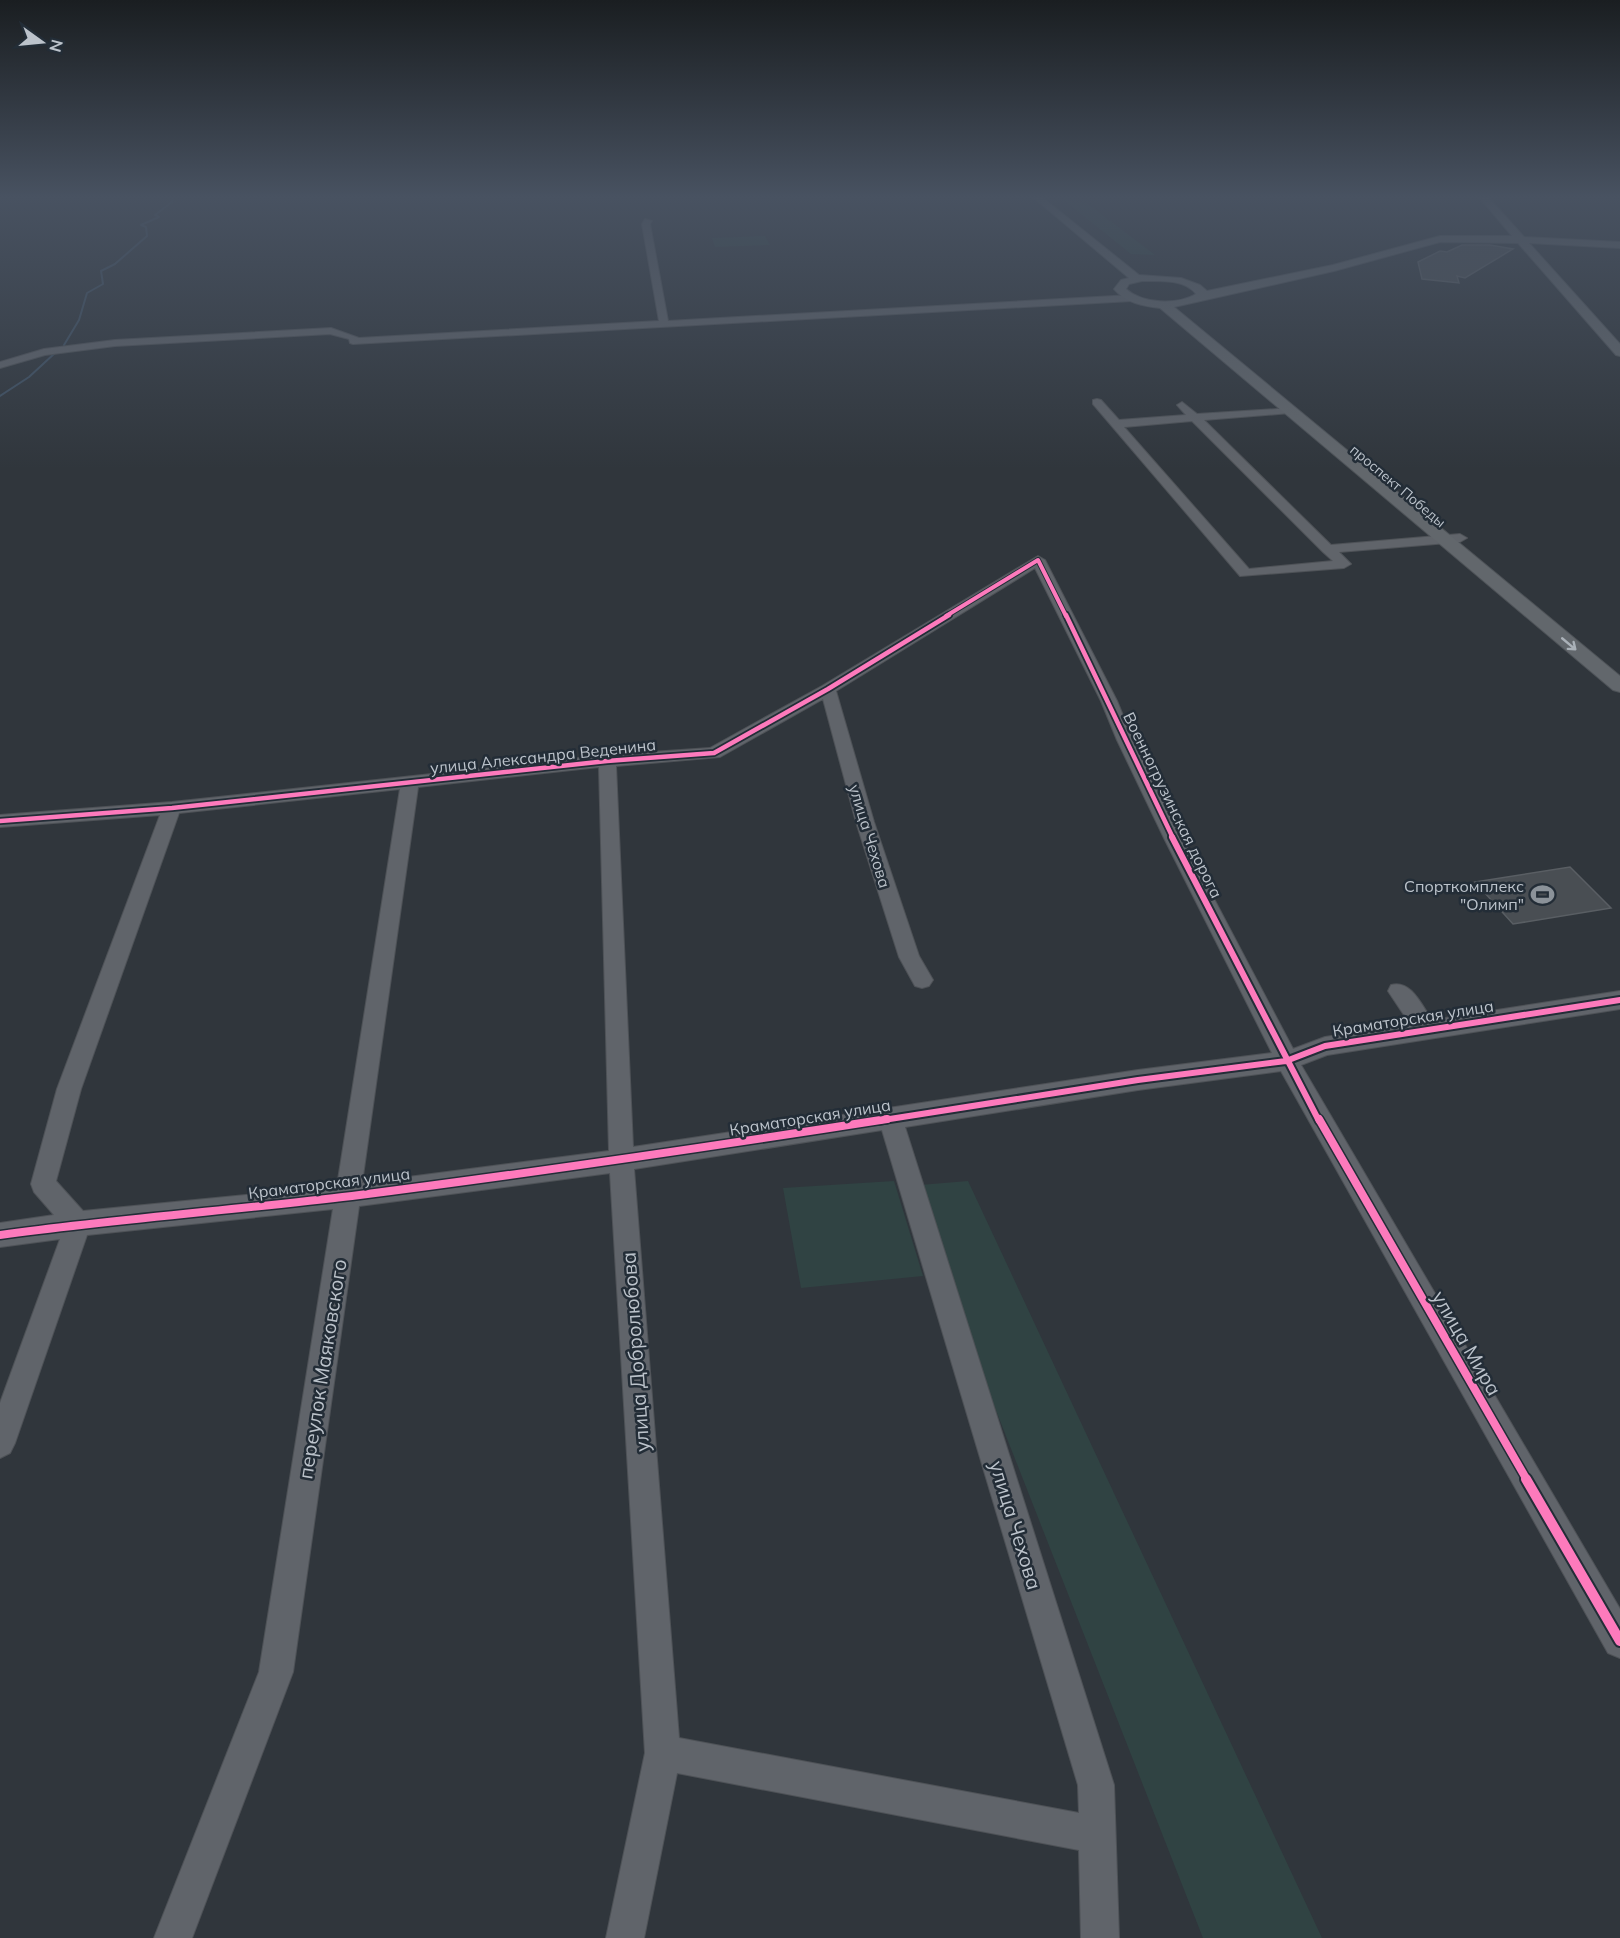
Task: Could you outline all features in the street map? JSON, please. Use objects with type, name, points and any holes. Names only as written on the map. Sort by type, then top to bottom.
[{"type":"main road","points":[[1120,288],[1130,297],[1170,304],[1197,300],[1202,294],[1227,288]]},
{"type":"main road","points":[[1198,288],[1202,294]]},
{"type":"main road","points":[[1566,288],[1620,352]]},
{"type":"main road","points":[[1571,288],[1620,344]]},
{"type":"main road","points":[[1170,304],[1290,410],[1452,538],[1620,686]]},
{"type":"main road","name":"проспект Победы","points":[[1170,304],[1452,538],[1620,668]]},
{"type":"street","points":[[657,288],[663,321]]},
{"type":"street","points":[[0,365],[44,352],[115,343],[331,331],[354,338],[1130,297]]},
{"type":"street","points":[[354,338],[353,341],[1130,297]]},
{"type":"street","points":[[1097,402],[1245,573],[1344,564],[1182,405]]},
{"type":"street","points":[[1115,424],[1290,410]]},
{"type":"street","points":[[1328,549],[1452,538]]},
{"type":"street","name":"улица Александра Веденина","points":[[0,821],[172,807],[410,784],[607,761],[714,753],[828,689],[1038,560]]},
{"type":"street","name":"Военногрузинская дорога","points":[[1038,560],[1109,701],[1125,740],[1173,838],[1286,1060]]},
{"type":"street","name":"улица Чехова","points":[[828,689],[866,822],[909,957],[922,980]]},
{"type":"street","name":"улица Добролюбова","points":[[607,761],[621,1159],[663,1754],[625,1938]]},
{"type":"street","name":"переулок Маяковского","points":[[173,1938],[276,1672],[410,784]]},
{"type":"street","points":[[0,1443],[78,1224],[43,1184],[69,1089],[172,807]]},
{"type":"street","points":[[1399,991],[1426,1030]]},
{"type":"street","name":"Краматорская улица","points":[[0,1235],[78,1224],[349,1196],[621,1159],[1286,1060],[1326,1046],[1620,1000]]},
{"type":"street","name":"улица Мира","points":[[1286,1060],[1620,1641]]},
{"type":"street","name":"улица Чехова","points":[[890,1118],[1096,1785],[1100,1938]]},
{"type":"street","points":[[663,1754],[1097,1835]]},
{"type":"shaded area","points":[[894,1181],[923,1276],[801,1288],[783,1188]]},
{"type":"shaded area","points":[[968,1181],[1322,1938],[1203,1938],[908,1186]]},
{"type":"building","name":"Спорткомплекс \"Олимп\"","points":[[1570,867],[1611,908],[1513,924],[1475,882]]},
{"type":"waterway","points":[[64,345],[79,320],[87,293],[95,288]]},
{"type":"waterway","points":[[0,396],[29,377],[55,353]]},
{"type":"cycle path","points":[[0,821],[172,808],[607,761],[714,753],[828,689],[1038,560],[1109,701],[1125,740],[1173,838],[1307,1099],[1620,1641]]},
{"type":"cycle path","points":[[0,1235],[78,1224],[349,1196],[629,1159],[1138,1080],[1286,1061],[1325,1046],[1620,1000]]},
{"type":"place","name":"Спорткомплекс \"Олимп\"","points":[[1542,895]]}]
